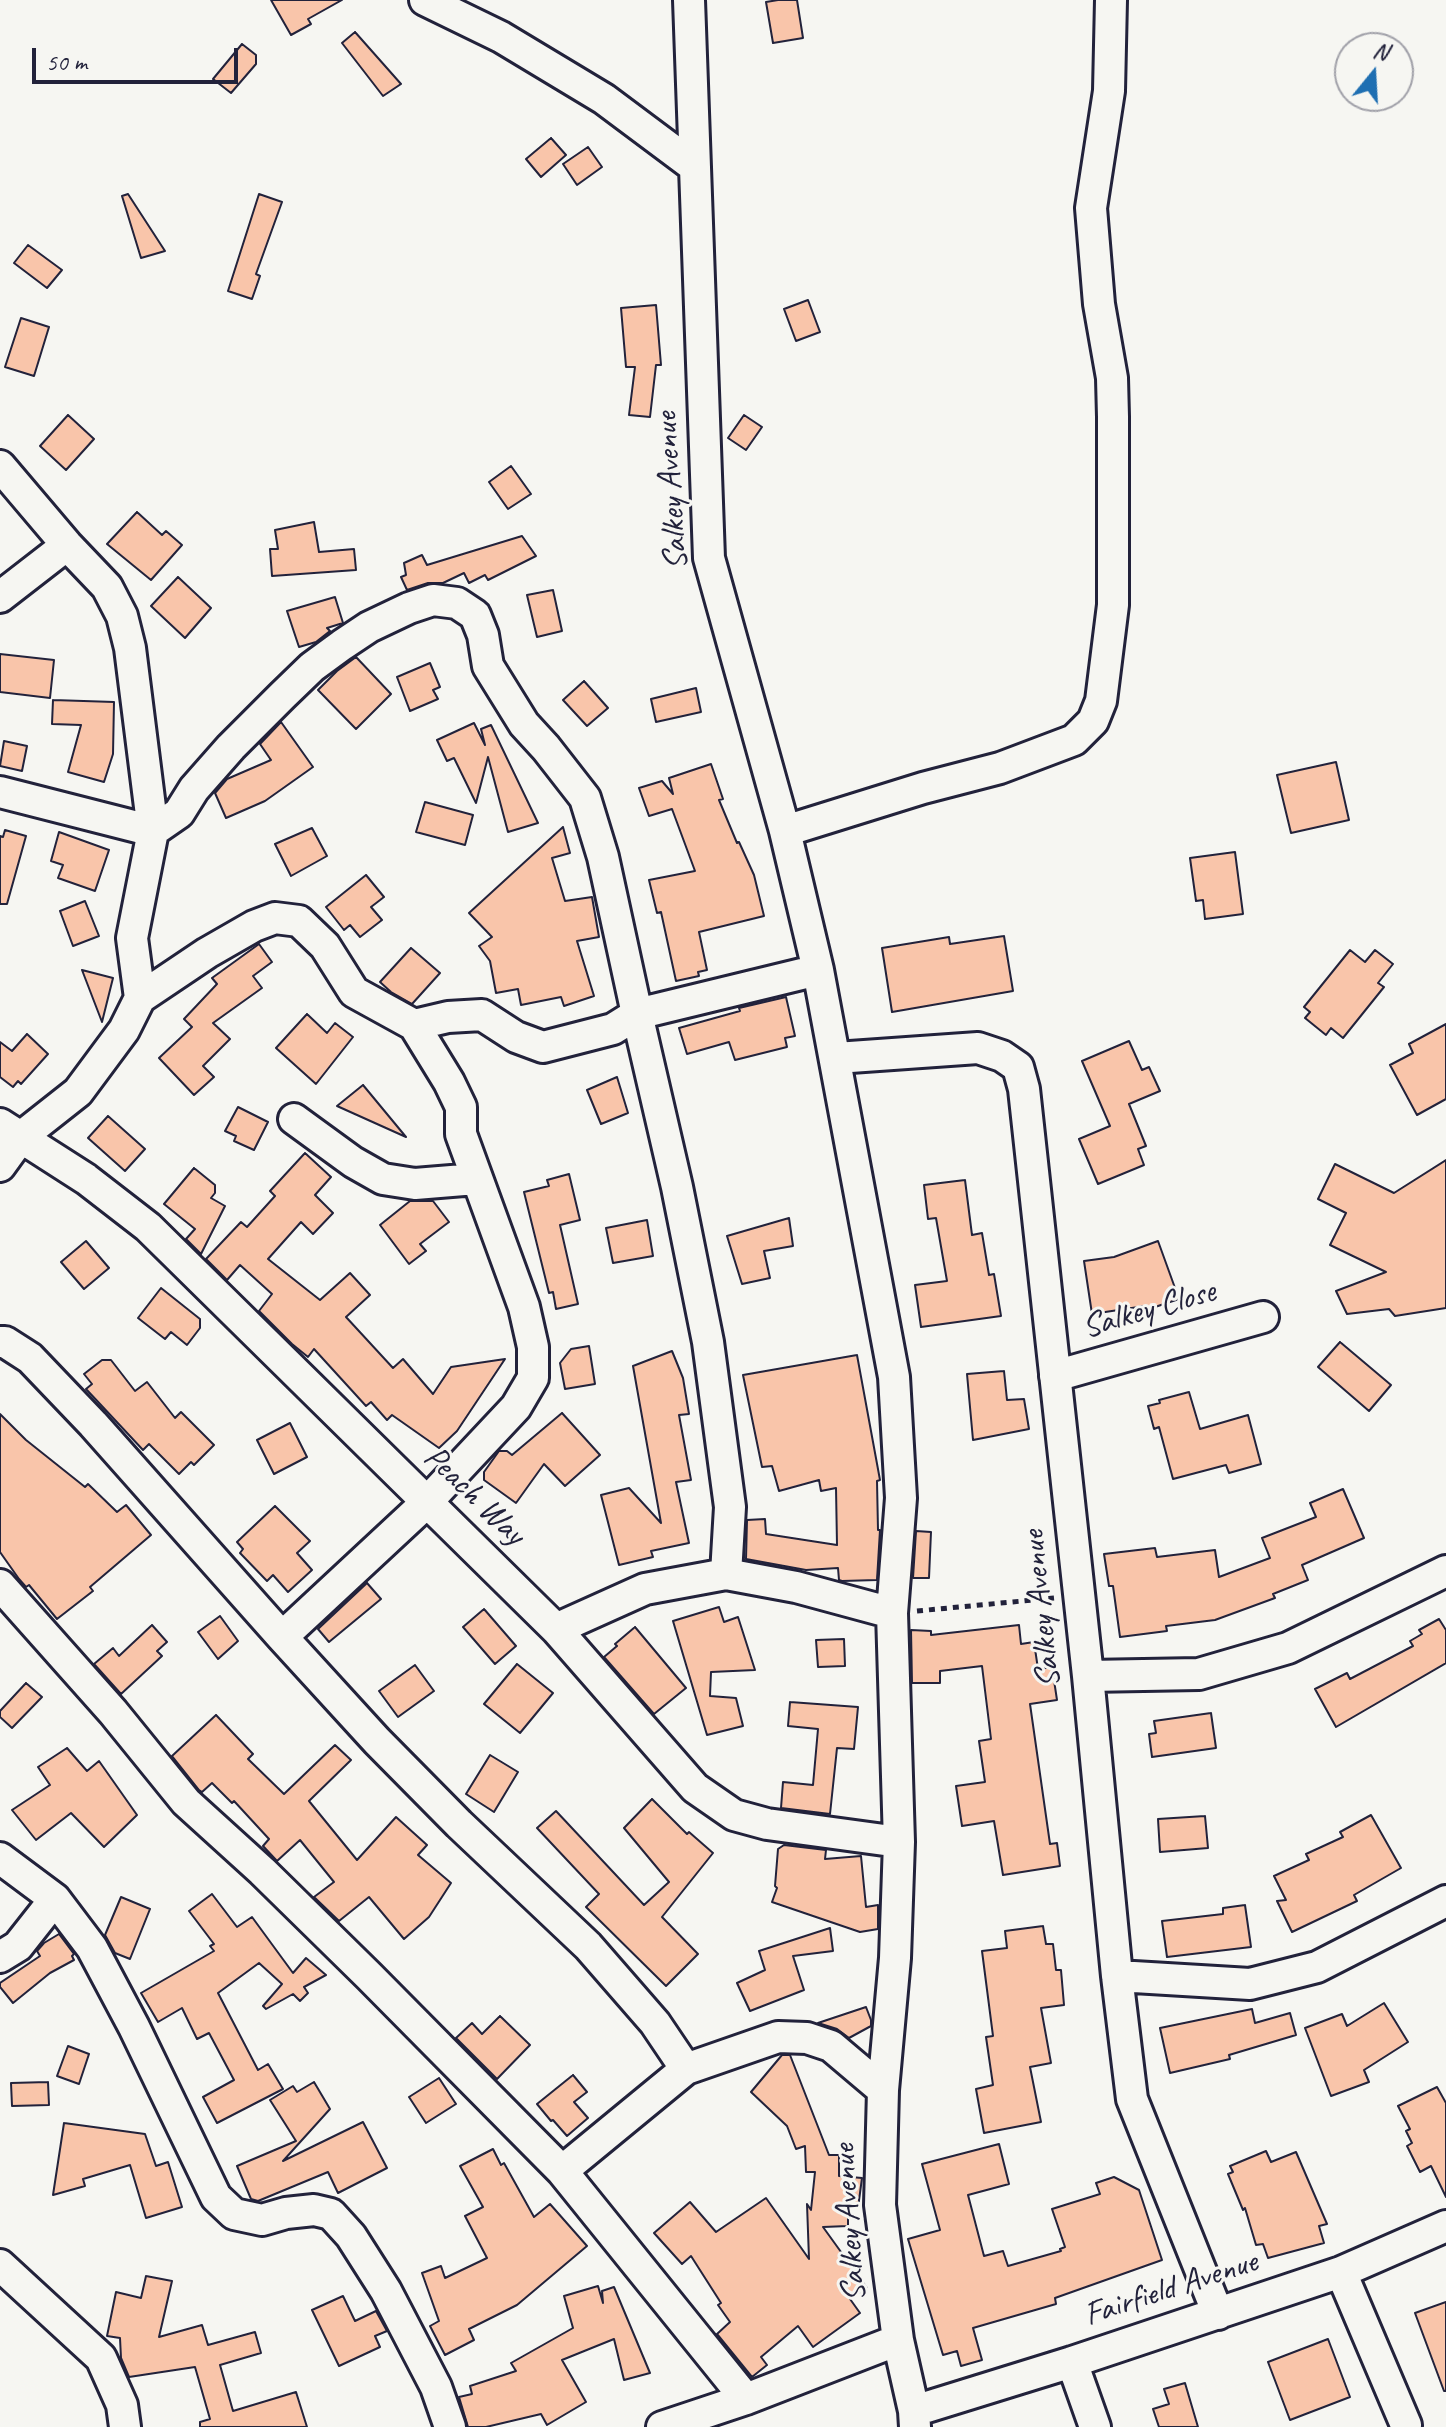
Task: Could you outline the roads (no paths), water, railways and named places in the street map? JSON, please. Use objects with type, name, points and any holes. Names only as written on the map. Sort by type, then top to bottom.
[{"type":"street","points":[[425,0],[501,37],[604,99],[695,167]]},
{"type":"street","name":"Salkey Avenue","points":[[689,0],[709,558],[785,831],[818,970],[894,1377],[901,1498],[892,1613],[899,1842],[895,1958],[883,2090],[880,2205],[898,2340],[915,2419]]},
{"type":"street","points":[[785,831],[923,788],[1000,768],[1074,740],[1093,721],[1101,701],[1113,605],[1113,417],[1112,378],[1099,304],[1091,208],[1109,91],[1111,0]]},
{"type":"street","points":[[0,466],[107,587],[122,616],[130,648],[153,831],[132,938],[140,998]]},
{"type":"street","points":[[0,597],[67,545]]},
{"type":"street","points":[[0,792],[153,831],[179,813],[194,789],[222,757],[282,696],[312,667],[342,645],[369,627],[433,600],[457,603],[475,615],[483,635],[488,666],[524,724],[585,798],[603,857],[677,1187],[708,1342],[730,1507],[726,1574]]},
{"type":"street","points":[[0,1166],[10,1131],[78,1092],[124,1030],[140,998],[207,953],[254,926],[275,918],[299,921],[325,946],[354,992],[414,1025],[449,1082],[461,1107],[461,1134],[524,1307],[533,1347],[533,1378],[516,1407],[479,1449],[426,1503],[282,1637]]},
{"type":"street","points":[[414,1025],[448,1017],[482,1015],[516,1037],[543,1047],[613,1029],[637,1014],[818,970]]},
{"type":"street","name":"Salkey Avenue","points":[[836,1058],[978,1048],[1002,1056],[1018,1067],[1024,1089],[1132,2099],[1218,2314]]},
{"type":"street","points":[[294,1119],[353,1162],[383,1179],[415,1184],[476,1179]]},
{"type":"street","name":"Peach Way","points":[[10,1131],[86,1179],[148,1227],[556,1629],[695,1788],[734,1815],[767,1824],[899,1842]]},
{"type":"street","name":"Salkey Close","points":[[1055,1376],[1263,1317]]},
{"type":"street","points":[[0,1342],[30,1358],[377,1741],[588,1946],[655,2023],[686,2069]]},
{"type":"street","points":[[1088,1676],[1199,1674],[1288,1648],[1446,1571]]},
{"type":"street","points":[[556,1629],[645,1589],[726,1574],[796,1587],[892,1613]]},
{"type":"street","points":[[0,1585],[113,1712],[186,1802],[348,1955],[562,2171],[746,2399]]},
{"type":"street","points":[[0,1858],[55,1899],[92,1948],[216,2197],[234,2214],[262,2220],[314,2210],[331,2214],[351,2236],[386,2291],[436,2387],[450,2427]]},
{"type":"street","points":[[0,1957],[18,1946],[55,1899]]},
{"type":"street","points":[[1117,1976],[1250,1984],[1317,1967],[1446,1901]]},
{"type":"street","points":[[562,2171],[686,2069],[778,2037],[807,2038],[831,2046],[883,2090]]},
{"type":"street","name":"Fairfield Avenue","points":[[915,2419],[1072,2362],[1341,2272],[1446,2226]]},
{"type":"street","points":[[0,2265],[101,2358],[122,2405],[125,2427]]},
{"type":"street","points":[[1341,2272],[1406,2425]]},
{"type":"street","points":[[662,2427],[746,2399],[898,2340]]},
{"type":"street","points":[[1072,2362],[1095,2427]]}]
